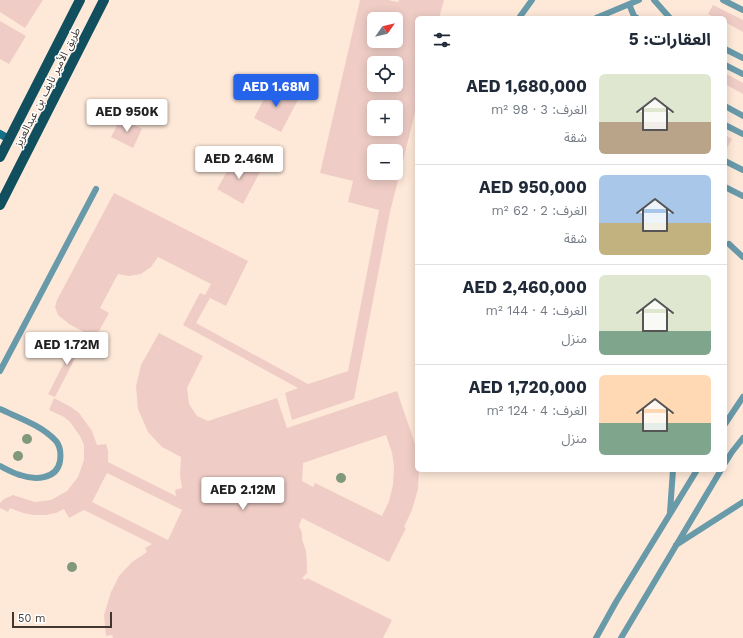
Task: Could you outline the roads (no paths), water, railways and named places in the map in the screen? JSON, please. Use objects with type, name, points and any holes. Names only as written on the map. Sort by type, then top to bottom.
[{"type":"main road","name":"طريق الأمير نايف بن عبدالعزيز","points":[[0,157],[79,0]]},
{"type":"main road","name":"طريق الأمير نايف بن عبدالعزيز","points":[[0,205],[104,0]]},
{"type":"street","points":[[93,21],[110,0]]},
{"type":"street","points":[[0,134],[10,139]]},
{"type":"lane","points":[[520,16],[532,0]]},
{"type":"lane","points":[[601,16],[639,0]]},
{"type":"lane","points":[[654,0],[668,16]]},
{"type":"lane","points":[[723,0],[743,10]]},
{"type":"lane","points":[[629,4],[634,16]]},
{"type":"lane","points":[[727,50],[743,58]]},
{"type":"lane","points":[[727,66],[743,74]]},
{"type":"lane","points":[[727,107],[743,116]]},
{"type":"lane","points":[[727,126],[743,134]]},
{"type":"lane","points":[[727,162],[743,170]]},
{"type":"lane","points":[[727,188],[743,196]]},
{"type":"lane","points":[[0,372],[96,189]]},
{"type":"lane","points":[[729,244],[743,257]]},
{"type":"lane","points":[[727,421],[743,397]]},
{"type":"lane","points":[[0,409],[39,427],[57,442],[62,453],[59,466],[52,475],[43,478],[21,476],[0,466]]},
{"type":"lane","points":[[727,460],[743,438]]},
{"type":"lane","points":[[669,516],[673,472]]},
{"type":"lane","points":[[596,638],[616,602],[696,472]]},
{"type":"lane","points":[[621,638],[720,472]]},
{"type":"lane","points":[[675,546],[743,502]]}]
